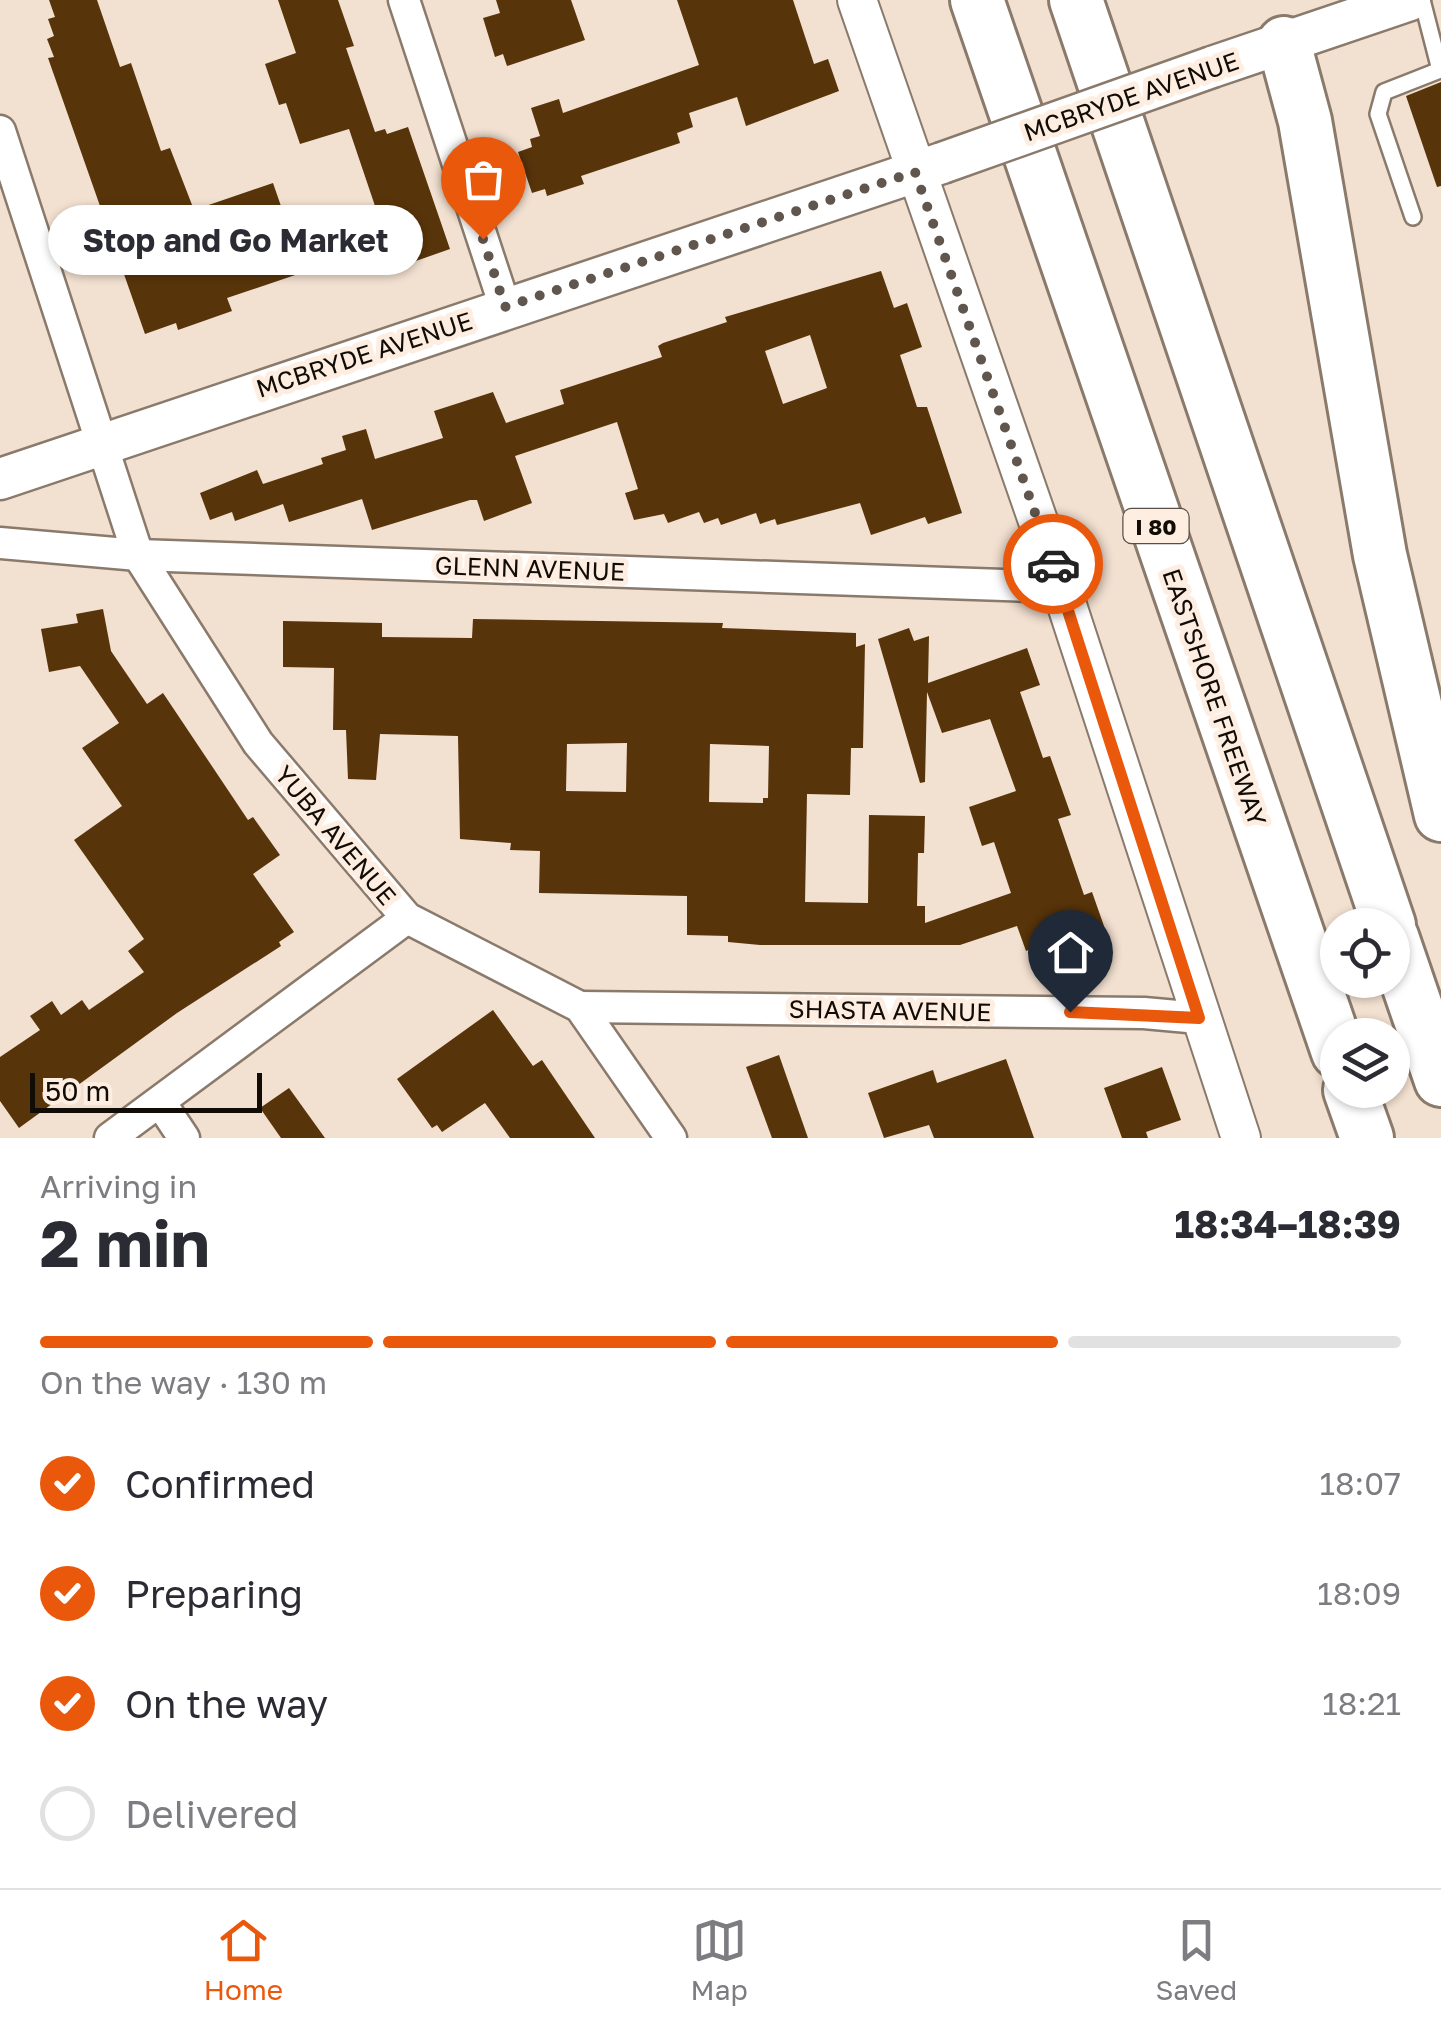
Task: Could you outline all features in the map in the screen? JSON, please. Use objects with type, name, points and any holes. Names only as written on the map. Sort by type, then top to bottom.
[{"type":"highway","name":"EASTSHORE FREEWAY","points":[[977,0],[1326,1018]]},
{"type":"highway","points":[[1076,0],[1382,908]]},
{"type":"highway","points":[[1284,43],[1305,121],[1380,555],[1441,815]]},
{"type":"highway","points":[[1410,990],[1441,1080]]},
{"type":"highway","points":[[1356,1108],[1366,1138]]},
{"type":"main road","name":"MCBRYDE AVENUE","points":[[0,479],[103,441],[928,167],[1284,43],[1363,8],[1410,0]]},
{"type":"street","points":[[404,0],[505,307]]},
{"type":"street","points":[[857,0],[928,167],[1240,1138]]},
{"type":"street","name":"YUBA AVENUE","points":[[0,131],[138,555],[258,743],[406,918],[580,1007],[671,1138]]},
{"type":"street","name":"GLENN AVENUE","points":[[0,543],[138,555],[1061,588]]},
{"type":"street","points":[[110,1138],[406,918]]},
{"type":"street","name":"SHASTA AVENUE","points":[[580,1007],[1144,1013],[1199,1018]]},
{"type":"street","points":[[160,1102],[184,1138]]},
{"type":"lane","points":[[1413,217],[1378,114],[1384,92],[1440,70],[1422,0]]},
{"type":"building","points":[[49,0],[97,0],[120,67],[131,63],[161,151],[170,148],[194,210],[273,183],[291,235],[297,234],[310,270],[227,298],[232,311],[178,330],[176,323],[145,334],[48,58],[54,57],[47,39],[54,36],[48,19],[55,17]]},
{"type":"building","points":[[278,0],[338,0],[354,46],[346,48],[375,132],[385,129],[387,134],[408,127],[450,249],[396,268],[349,129],[300,144],[286,103],[279,105],[265,64],[296,53]]},
{"type":"building","points":[[496,0],[571,0],[585,40],[507,66],[503,54],[495,57],[483,18],[500,13]]},
{"type":"building","points":[[677,0],[793,0],[814,64],[828,59],[839,91],[746,126],[737,97],[689,113],[693,127],[677,133],[680,143],[581,176],[584,184],[547,196],[545,189],[532,193],[518,152],[532,147],[530,139],[540,136],[531,108],[559,99],[563,113],[699,65]]},
{"type":"building","points":[[1441,82],[1441,186],[1437,187],[1406,96]]},
{"type":"building","points":[[881,271],[894,308],[907,303],[922,347],[900,355],[917,407],[927,407],[962,513],[928,524],[925,517],[871,535],[860,503],[777,525],[775,519],[760,524],[756,513],[721,525],[718,518],[704,523],[699,512],[668,523],[664,514],[634,520],[625,493],[638,489],[617,422],[515,456],[532,503],[484,521],[477,500],[470,500],[372,530],[362,499],[289,522],[283,504],[235,521],[232,512],[210,520],[200,493],[257,470],[263,484],[323,464],[321,458],[346,450],[342,436],[366,429],[375,459],[443,438],[434,411],[493,392],[506,423],[564,404],[560,390],[662,357],[658,346],[727,322],[725,317]],"holes":[[[810,335],[827,388],[783,404],[765,351]]]},
{"type":"building","points":[[103,609],[111,651],[147,704],[163,693],[248,820],[253,817],[280,855],[253,874],[294,932],[279,942],[281,946],[177,1013],[19,1128],[0,1101],[0,1057],[40,1030],[30,1016],[52,1001],[61,1015],[82,1000],[89,1010],[144,972],[128,951],[144,939],[74,840],[122,806],[82,748],[119,723],[80,666],[49,672],[41,629],[78,623],[76,614]]},
{"type":"building","points":[[473,619],[723,623],[722,628],[856,633],[856,647],[865,644],[863,748],[851,748],[850,795],[807,794],[805,902],[868,903],[869,815],[925,816],[924,853],[918,853],[917,906],[925,906],[925,923],[1011,893],[994,842],[982,846],[969,807],[1016,791],[990,719],[942,733],[927,692],[925,782],[920,783],[878,639],[909,628],[914,641],[929,636],[928,683],[1027,648],[1040,685],[1020,692],[1043,758],[1050,756],[1071,815],[1058,819],[1084,895],[1092,892],[1110,943],[1076,955],[1071,941],[1051,948],[1049,942],[1026,951],[1017,926],[960,945],[760,945],[728,942],[728,936],[687,935],[687,896],[539,893],[540,851],[510,850],[511,843],[460,839],[458,736],[380,734],[376,780],[348,779],[346,730],[333,730],[334,668],[283,667],[283,621],[382,623],[382,637],[472,638]],"holes":[[[627,743],[626,792],[566,791],[567,744]],[[710,744],[769,746],[768,798],[763,798],[763,803],[709,802]]]},
{"type":"building","points":[[493,1010],[533,1066],[542,1060],[595,1138],[510,1138],[485,1103],[442,1132],[437,1125],[432,1128],[397,1079]]},
{"type":"building","points":[[779,1055],[808,1138],[772,1138],[746,1067]]},
{"type":"building","points":[[1006,1059],[1034,1138],[934,1138],[929,1125],[884,1138],[868,1093],[933,1070],[937,1083]]},
{"type":"building","points":[[1162,1067],[1181,1120],[1146,1132],[1148,1138],[1122,1138],[1104,1088]]},
{"type":"building","points":[[289,1088],[325,1138],[281,1138],[260,1108]]},
{"type":"way so far","points":[[483,239],[505,307],[915,172],[1053,564]]},
{"type":"place","name":"Stop and Go Market","points":[[483,239]]},
{"type":"route","points":[[1053,564],[1199,1018],[1070,1012]]}]
